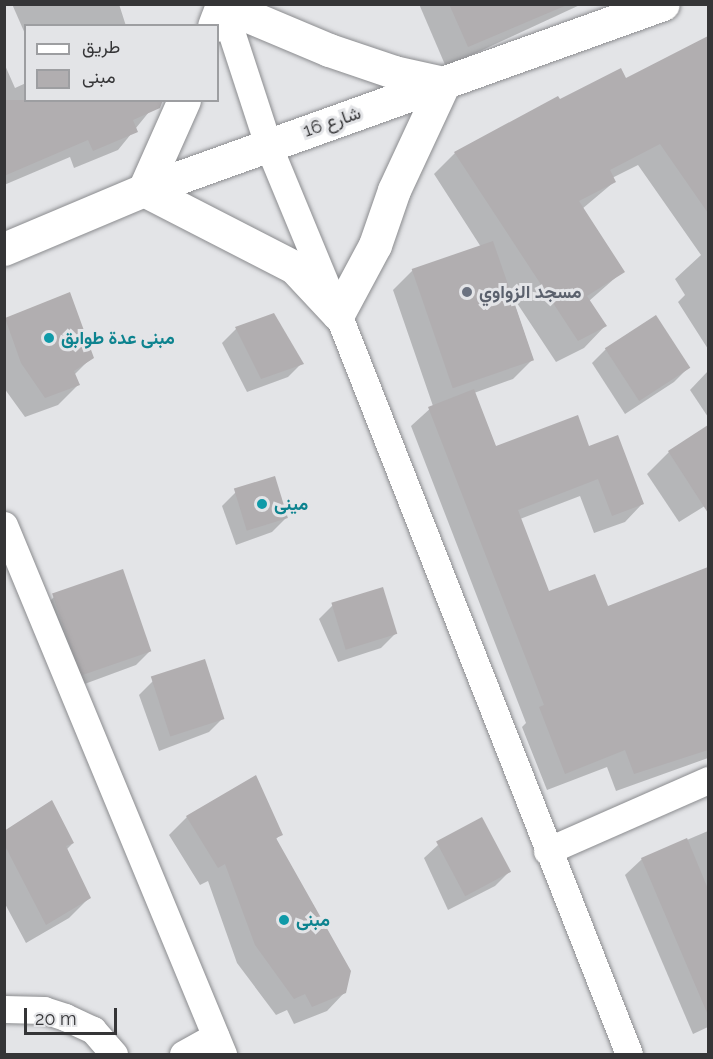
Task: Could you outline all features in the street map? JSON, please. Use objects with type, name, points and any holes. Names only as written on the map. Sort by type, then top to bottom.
[{"type":"street","name":"شارع 16","points":[[4,249],[144,190],[663,4]]},
{"type":"street","points":[[219,12],[394,72],[444,83],[394,190],[375,245],[338,314]]},
{"type":"street","points":[[219,12],[268,145],[338,314],[547,851],[629,1054]]},
{"type":"street","points":[[183,102],[144,190],[294,267],[338,314]]},
{"type":"street","points":[[4,525],[219,1045],[183,1054]]},
{"type":"street","points":[[547,851],[708,780]]},
{"type":"street","points":[[4,1009],[44,1010],[65,1017],[93,1030],[114,1054]]},
{"type":"building","points":[[449,4],[567,4],[567,5],[468,47]]},
{"type":"building","points":[[708,36],[708,213],[660,144],[610,170],[616,182],[579,201],[625,272],[587,296],[607,326],[578,341],[454,152],[558,96],[560,99],[621,68],[626,78]]},
{"type":"building","points":[[4,100],[162,102],[160,108],[133,120],[138,132],[93,151],[88,140],[4,176]]},
{"type":"building","points":[[493,241],[534,360],[453,388],[412,269]]},
{"type":"building","name":"مبنى عدة طوابق","points":[[70,292],[94,358],[74,371],[80,385],[45,398],[21,363],[5,318]]},
{"type":"building","points":[[274,313],[304,364],[261,379],[235,327]]},
{"type":"building","points":[[656,315],[690,368],[639,401],[605,348]]},
{"type":"building","points":[[474,389],[496,446],[578,415],[589,446],[618,435],[644,504],[612,516],[598,479],[518,510],[549,591],[595,574],[608,606],[708,567],[708,750],[634,774],[625,750],[565,774],[539,707],[544,705],[428,407]]},
{"type":"building","points":[[708,425],[708,513],[668,451]]},
{"type":"building","name":"مينى","points":[[275,476],[288,518],[247,531],[234,489]]},
{"type":"building","points":[[123,569],[151,651],[80,676],[52,593]]},
{"type":"building","points":[[383,587],[397,634],[346,650],[331,603]]},
{"type":"building","points":[[205,659],[224,719],[170,737],[151,677]]},
{"type":"building","points":[[256,775],[283,835],[276,838],[351,971],[346,993],[312,1007],[305,994],[294,999],[255,945],[225,864],[218,868],[186,816]]},
{"type":"building","points":[[52,800],[74,843],[66,846],[91,898],[46,925],[4,844],[4,831]]},
{"type":"building","points":[[482,817],[511,872],[465,896],[436,841]]},
{"type":"building","points":[[687,838],[708,889],[708,1015],[641,858]]},
{"type":"place","name":"مسجد الزواوي","points":[[467,292]]},
{"type":"place","name":"مبنى عدة طوابق","points":[[49,338]]},
{"type":"place","name":"مينى","points":[[262,504]]},
{"type":"place","name":"مبنى","points":[[284,920]]}]
